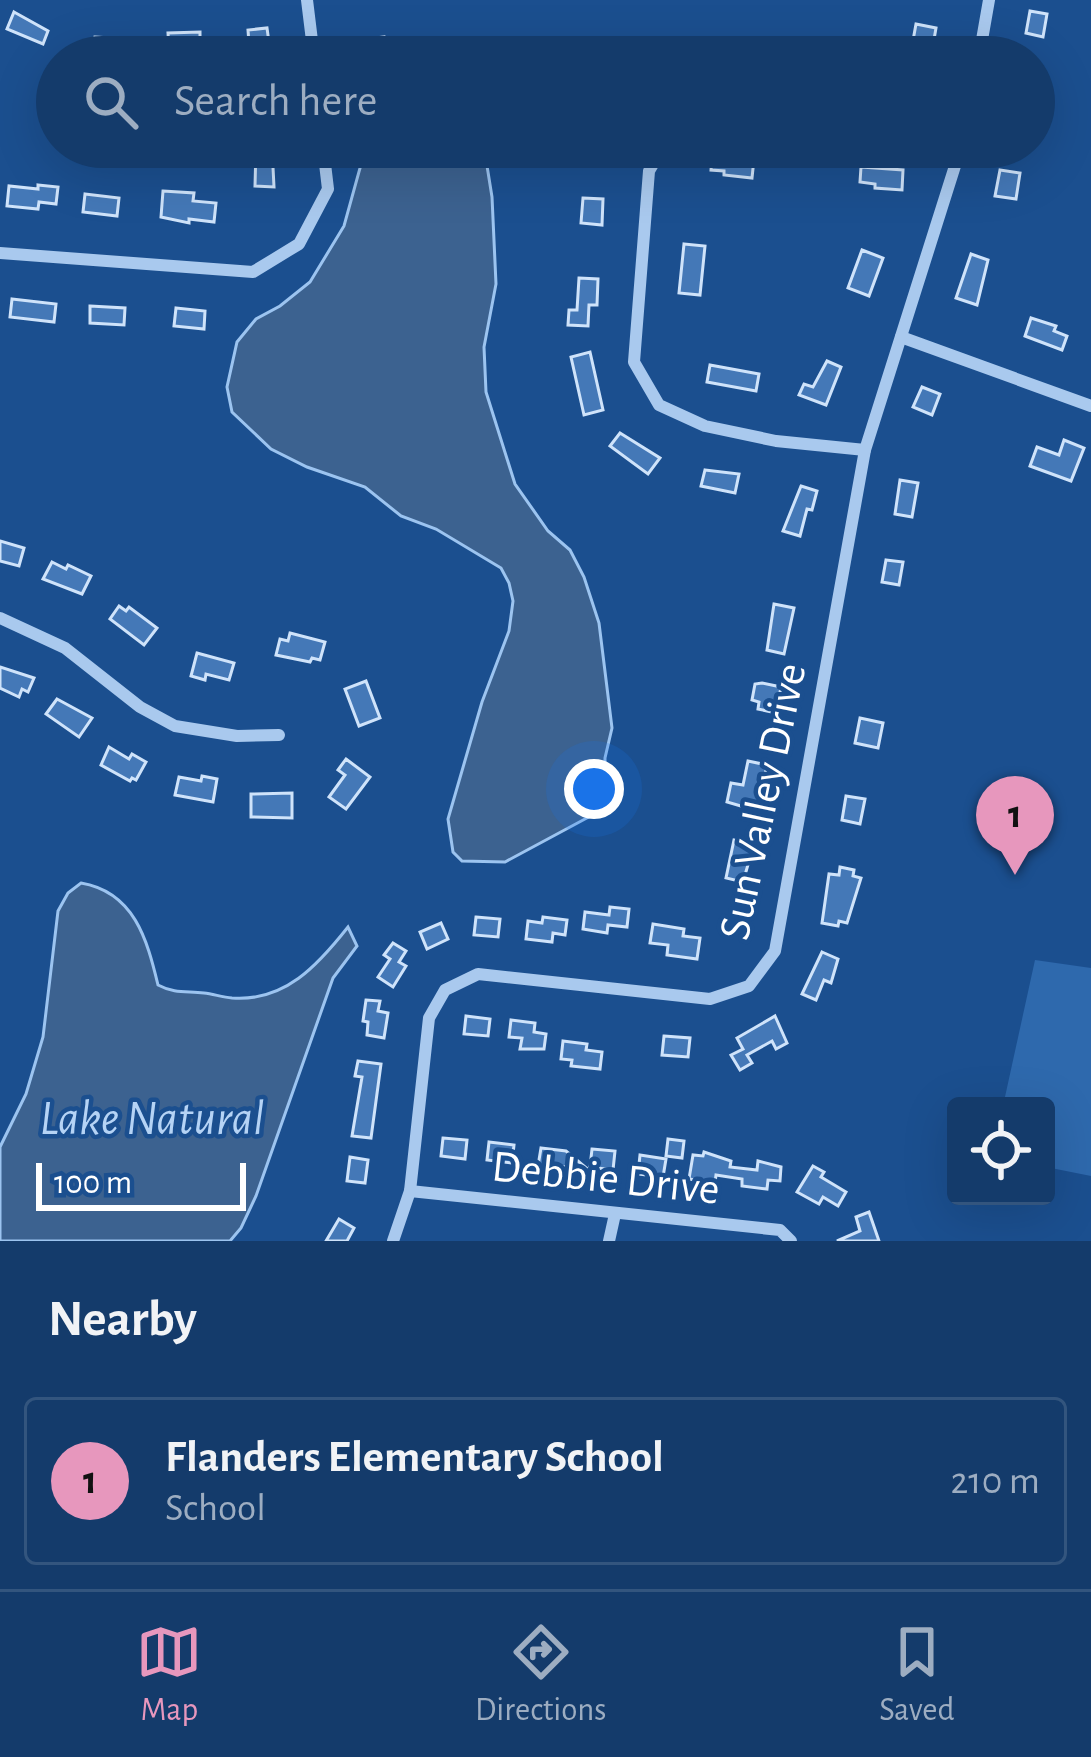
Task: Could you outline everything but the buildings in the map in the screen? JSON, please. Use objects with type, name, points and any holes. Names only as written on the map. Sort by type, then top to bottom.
[{"type":"street","points":[[308,0],[312,36]]},
{"type":"street","points":[[983,36],[989,0]]},
{"type":"street","points":[[0,253],[253,272],[299,244],[328,189],[326,168]]},
{"type":"street","points":[[651,168],[634,362],[659,405],[705,426],[776,441],[866,449]]},
{"type":"street","name":"Sun Valley Drive","points":[[393,1241],[410,1191],[429,1018],[445,990],[478,974],[710,999],[749,986],[776,951],[866,449],[954,168]]},
{"type":"street","points":[[901,338],[1091,406]]},
{"type":"street","points":[[0,618],[65,648],[140,706],[175,726],[237,736],[278,735]]},
{"type":"street","name":"Debbie Drive","points":[[410,1191],[780,1230],[791,1241]]},
{"type":"street","points":[[610,1241],[615,1214]]},
{"type":"shaded area","points":[[1035,960],[1091,968],[1091,1176],[1055,1169],[1055,1097],[1005,1097]]},
{"type":"water","points":[[360,168],[487,168],[496,284],[484,347],[486,392],[515,484],[548,531],[570,550],[584,577],[599,623],[612,728],[605,758],[605,796],[598,812],[505,862],[462,861],[453,852],[448,819],[482,702],[509,631],[513,601],[501,568],[436,529],[401,516],[365,487],[271,449],[232,412],[227,387],[237,342],[256,319],[310,282],[344,226]]},
{"type":"water","name":"Lake Natural","points":[[81,883],[114,896],[126,907],[143,935],[158,985],[170,990],[232,998],[268,994],[299,978],[348,927],[357,946],[333,978],[256,1196],[230,1241],[0,1241],[0,1147],[26,1094],[43,1037],[58,911],[68,893]]},
{"type":"place","name":"Flanders Elementary School","points":[[1015,875]]}]
